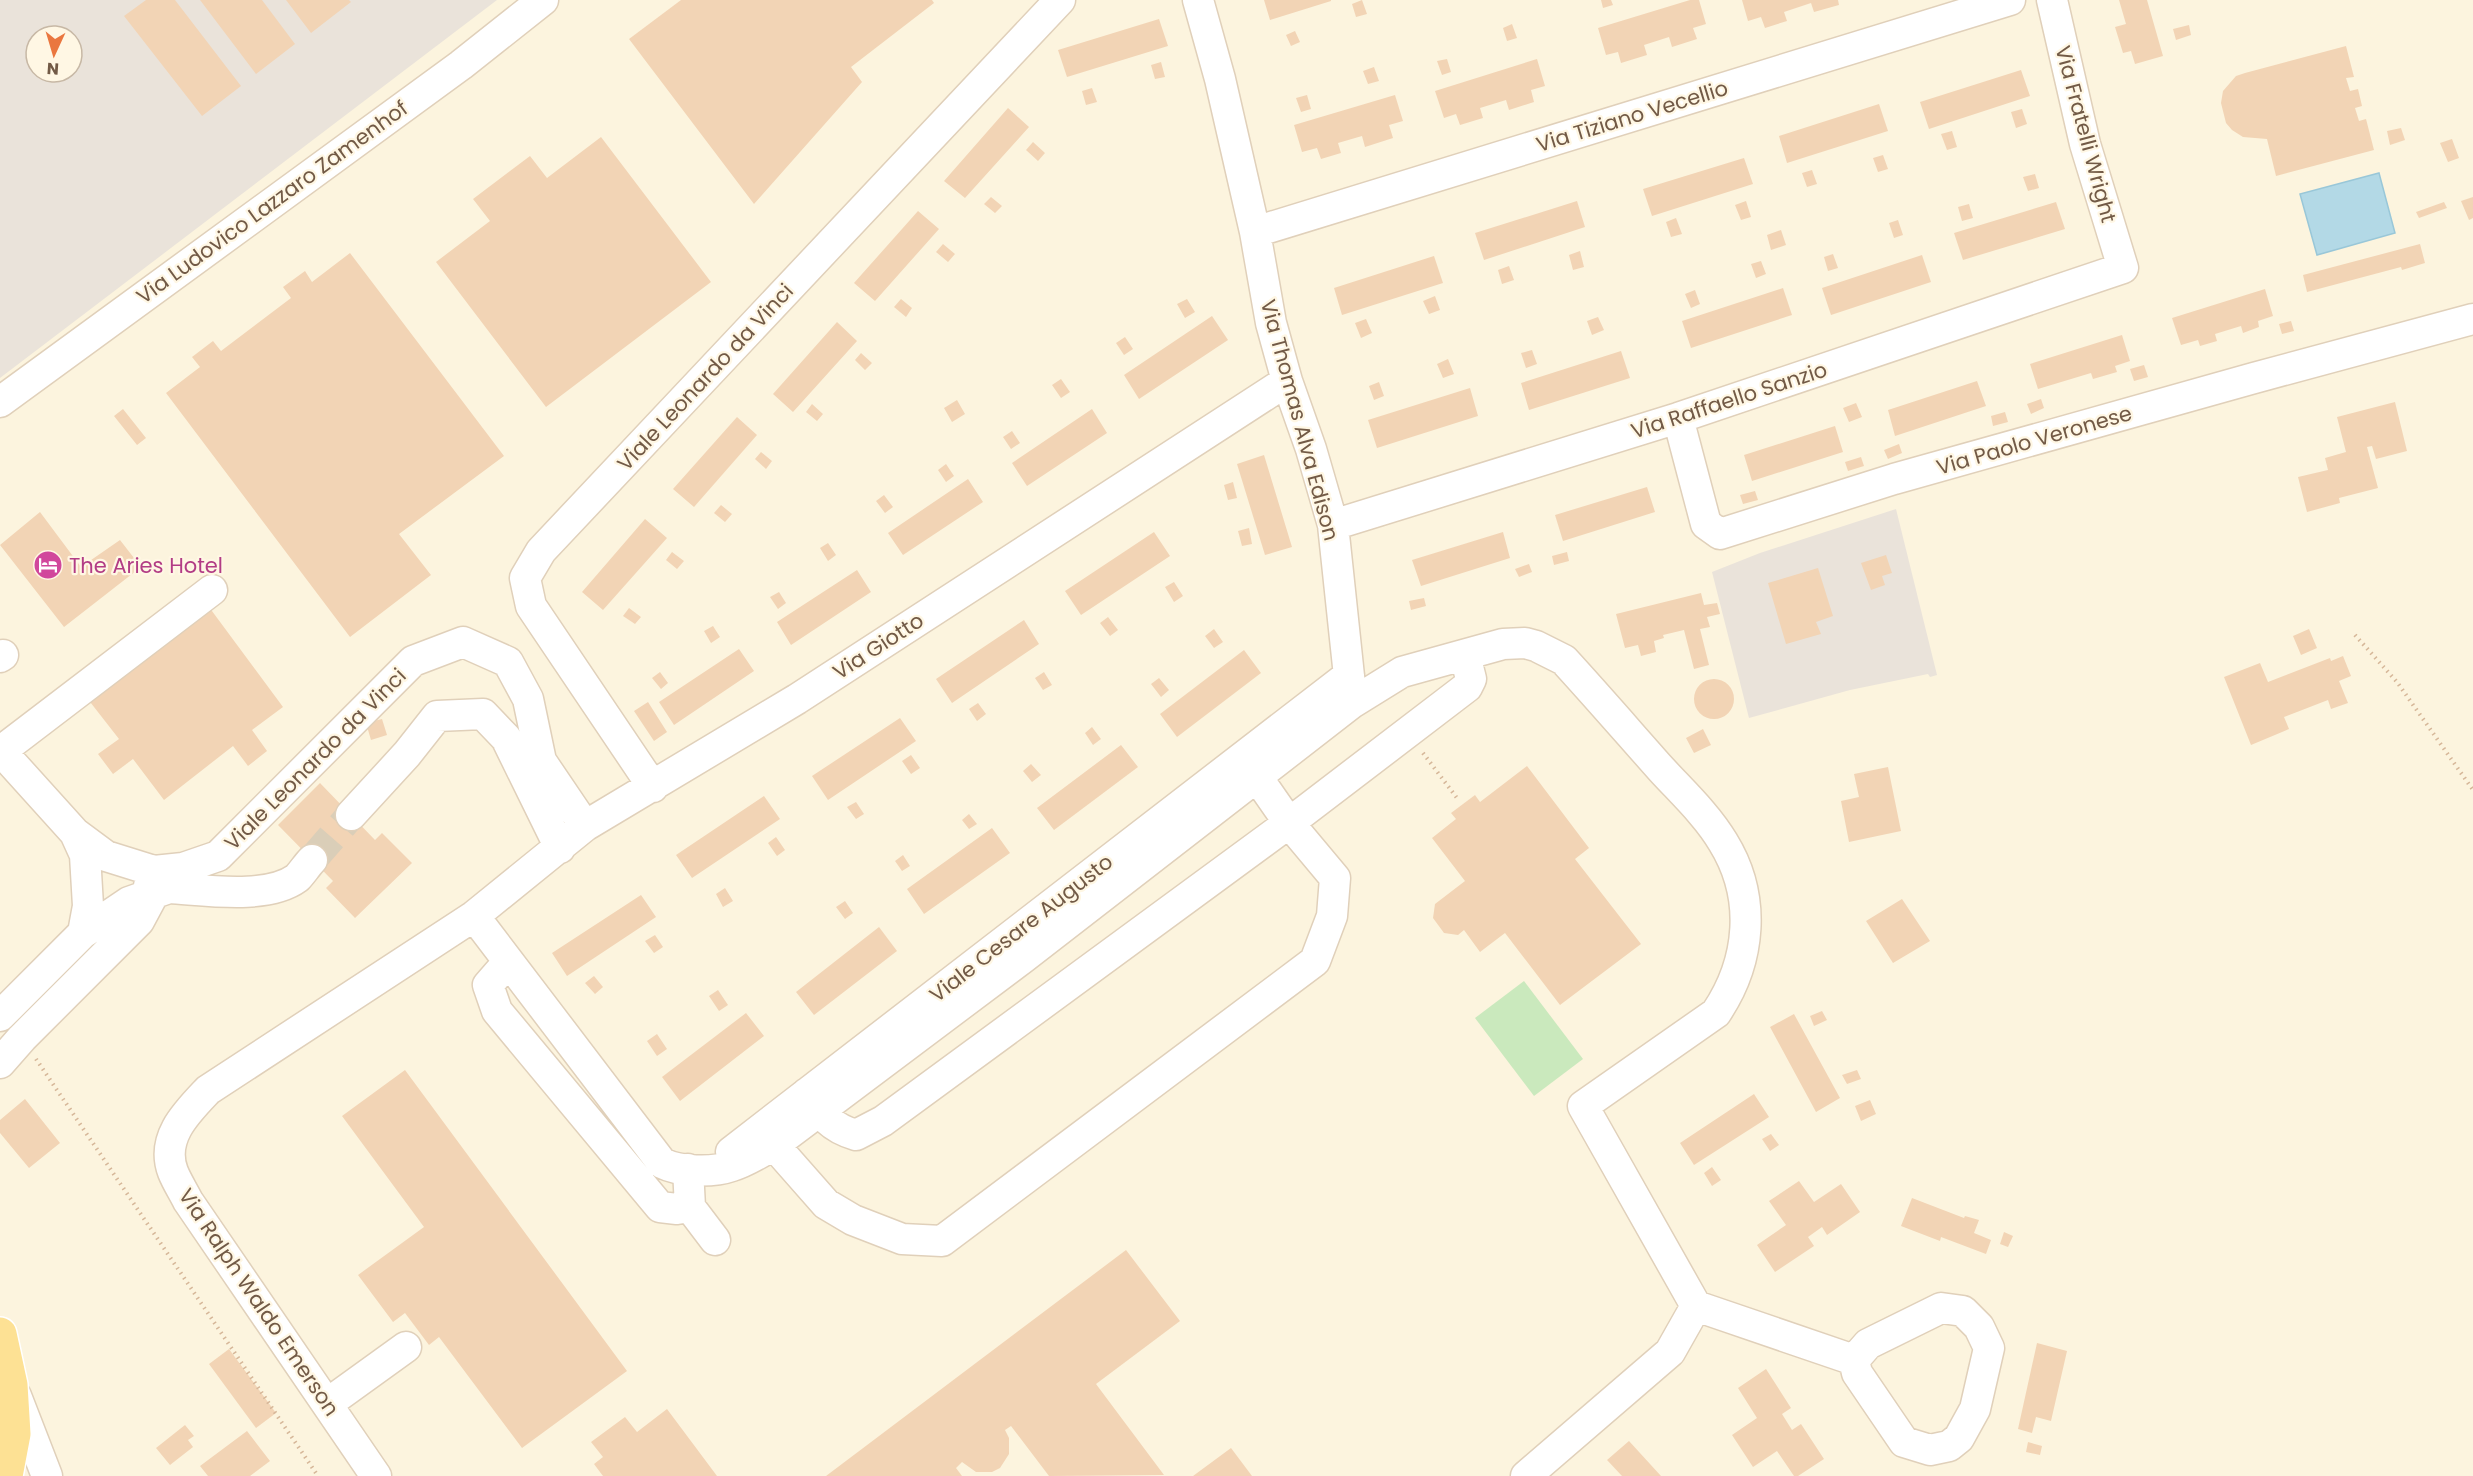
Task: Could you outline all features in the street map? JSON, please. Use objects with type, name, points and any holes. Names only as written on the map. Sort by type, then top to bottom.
[{"type":"main road","points":[[0,1334],[11,1385],[14,1434],[6,1476]]},
{"type":"main road","points":[[0,1445],[6,1430],[11,1385]]},
{"type":"street","name":"Via Ludovico Lazzaro Zamenhof","points":[[0,402],[461,65],[543,0]]},
{"type":"street","name":"Viale Leonardo da Vinci","points":[[653,787],[531,606],[525,578],[542,551],[1060,0]]},
{"type":"street","name":"Via Thomas Alva Edison","points":[[1198,0],[1220,79],[1255,232],[1270,323],[1333,525],[1350,689]]},
{"type":"street","name":"Via Tiziano Vecellio","points":[[1255,232],[2010,0]]},
{"type":"street","name":"Via Fratelli Wright","points":[[2052,0],[2085,144],[2123,268]]},
{"type":"street","name":"Via Raffaello Sanzio","points":[[1333,525],[1678,418],[2123,268]]},
{"type":"street","name":"Via Paolo Veronese","points":[[1678,418],[1706,524],[1720,534],[1928,470],[2254,378],[2473,320]]},
{"type":"street","name":"Via Giotto","points":[[474,916],[585,826],[797,699],[1287,381]]},
{"type":"street","points":[[0,751],[212,590]]},
{"type":"street","name":"Viale Leonardo da Vinci","points":[[0,1016],[83,933],[129,903],[162,890],[218,856],[413,661],[463,642],[507,662],[528,699],[541,761],[585,826]]},
{"type":"street","points":[[1350,689],[1503,644],[1525,643],[1546,649],[1564,660],[1711,825],[1723,841],[1739,876],[1745,906],[1746,937],[1736,977],[1716,1013],[1583,1106],[1696,1306],[1854,1359]]},
{"type":"street","points":[[813,1103],[840,1131],[856,1135],[883,1121],[1289,822],[1467,687],[1471,679],[1465,655]]},
{"type":"street","name":"Viale Cesare Augusto","points":[[688,1169],[712,1163],[813,1103],[1033,951],[1257,777],[1350,689]]},
{"type":"street","name":"Viale Cesare Augusto","points":[[474,916],[662,1162],[673,1168],[731,1167],[774,1145],[813,1103],[1350,689]]},
{"type":"street","points":[[351,815],[407,754],[437,716],[483,714],[506,738],[560,848]]},
{"type":"street","name":"Viale Leonardo da Vinci","points":[[0,751],[75,833],[106,856],[154,871],[183,868],[218,856]]},
{"type":"street","points":[[774,1145],[826,1204],[853,1220],[902,1239],[942,1241],[1315,961],[1332,916],[1335,878],[1289,822],[1257,777]]},
{"type":"street","name":"Viale Leonardo da Vinci","points":[[75,833],[85,855],[88,906],[83,933]]},
{"type":"street","name":"Viale Leonardo da Vinci","points":[[162,890],[270,890],[297,878],[312,860]]},
{"type":"street","points":[[0,1063],[22,1038],[140,921],[162,890],[132,865]]},
{"type":"street","name":"Via Ralph Waldo Emerson","points":[[376,1476],[188,1201],[172,1170],[170,1143],[181,1118],[208,1090],[474,916]]},
{"type":"street","points":[[508,962],[488,985],[497,1011],[660,1207],[677,1209],[690,1207]]},
{"type":"street","points":[[688,1169],[690,1207],[715,1240]]},
{"type":"street","points":[[1529,1475],[1670,1352],[1696,1306]]},
{"type":"street","points":[[1941,1308],[1963,1311],[1979,1327],[1989,1348],[1975,1409],[1959,1438],[1949,1446],[1930,1450],[1904,1442],[1857,1373],[1854,1359],[1868,1344],[1941,1308]]},
{"type":"street","points":[[327,1404],[406,1347]]},
{"type":"street","points":[[11,1385],[47,1476]]},
{"type":"path","points":[[2355,635],[2397,682],[2473,790]]},
{"type":"path","points":[[1408,732],[1457,798]]},
{"type":"path","points":[[22,1038],[318,1476]]},
{"type":"shaded area","points":[[0,0],[497,0],[0,378]]},
{"type":"shaded area","points":[[1896,509],[1937,675],[1930,677],[1928,674],[1850,690],[1749,718],[1712,572],[1760,553]]},
{"type":"green space","points":[[1524,981],[1583,1059],[1534,1096],[1475,1018]]},
{"type":"water","points":[[2379,173],[2395,233],[2317,255],[2300,194]]},
{"type":"building","points":[[146,0],[175,0],[241,86],[202,116],[124,16]]},
{"type":"building","points":[[200,0],[262,0],[295,44],[256,74]]},
{"type":"building","points":[[286,0],[349,0],[351,2],[311,33]]},
{"type":"building","points":[[681,0],[932,0],[934,3],[851,67],[862,82],[754,204],[629,39]]},
{"type":"building","points":[[1264,0],[1331,0],[1331,1],[1270,20]]},
{"type":"building","points":[[1362,0],[1367,14],[1356,17],[1352,4]]},
{"type":"building","points":[[1601,0],[1611,0],[1613,5],[1603,8]]},
{"type":"building","points":[[1690,0],[1699,0],[1706,24],[1693,28],[1697,39],[1672,47],[1669,37],[1644,45],[1647,55],[1621,63],[1618,52],[1606,55],[1598,28]]},
{"type":"building","points":[[1742,0],[1838,0],[1839,5],[1814,12],[1811,3],[1784,12],[1787,21],[1765,28],[1761,17],[1748,21]]},
{"type":"building","points":[[2119,0],[2147,0],[2163,56],[2135,64],[2131,51],[2123,53],[2115,27],[2126,24]]},
{"type":"building","points":[[1159,19],[1168,46],[1067,77],[1058,50]]},
{"type":"building","points":[[1512,24],[1517,38],[1507,41],[1503,28]]},
{"type":"building","points":[[2189,25],[2191,35],[2176,40],[2173,29]]},
{"type":"building","points":[[1295,31],[1300,42],[1291,46],[1286,35]]},
{"type":"building","points":[[2346,46],[2354,77],[2346,78],[2350,91],[2358,89],[2362,106],[2355,108],[2359,121],[2366,119],[2374,150],[2276,176],[2267,139],[2243,137],[2226,123],[2221,103],[2223,91],[2236,76]]},
{"type":"building","points":[[1447,59],[1451,72],[1442,75],[1437,61]]},
{"type":"building","points":[[1537,59],[1545,86],[1531,90],[1534,102],[1509,110],[1506,100],[1480,108],[1483,118],[1460,125],[1456,114],[1444,118],[1435,91]]},
{"type":"building","points":[[1161,62],[1165,77],[1155,79],[1151,65]]},
{"type":"building","points":[[1374,67],[1379,81],[1368,84],[1363,71]]},
{"type":"building","points":[[2021,70],[2030,96],[1929,129],[1920,102]]},
{"type":"building","points":[[1092,88],[1097,102],[1086,105],[1082,91]]},
{"type":"building","points":[[1307,95],[1311,109],[1301,112],[1296,98]]},
{"type":"building","points":[[1395,95],[1403,121],[1389,125],[1393,138],[1365,147],[1362,136],[1338,143],[1341,153],[1321,159],[1317,148],[1302,152],[1294,125]]},
{"type":"building","points":[[1879,104],[1888,131],[1787,163],[1779,136]]},
{"type":"building","points":[[1008,108],[1029,127],[965,198],[944,181]]},
{"type":"building","points":[[2022,109],[2027,124],[2016,128],[2011,112]]},
{"type":"building","points":[[2401,128],[2405,140],[2390,145],[2387,131]]},
{"type":"building","points":[[1952,131],[1957,147],[1947,150],[1941,134]]},
{"type":"building","points":[[601,137],[711,282],[546,407],[436,262],[490,221],[473,199],[530,156],[547,178]]},
{"type":"building","points":[[2452,139],[2459,158],[2448,162],[2440,143]]},
{"type":"building","points":[[1033,142],[1045,153],[1038,161],[1026,150]]},
{"type":"building","points":[[1883,155],[1888,169],[1878,172],[1873,158]]},
{"type":"building","points":[[1744,158],[1753,184],[1652,216],[1643,189]]},
{"type":"building","points":[[1812,170],[1817,184],[1807,187],[1802,173]]},
{"type":"building","points":[[2035,174],[2039,188],[2028,191],[2023,177]]},
{"type":"building","points":[[991,197],[1002,206],[995,213],[984,204]]},
{"type":"building","points":[[2473,197],[2473,218],[2469,220],[2461,201]]},
{"type":"building","points":[[1577,201],[1585,227],[1484,260],[1475,233]]},
{"type":"building","points":[[1746,201],[1751,217],[1741,220],[1735,205]]},
{"type":"building","points":[[2056,202],[2065,229],[1963,260],[1954,233]]},
{"type":"building","points":[[2444,202],[2447,208],[2419,218],[2416,212]]},
{"type":"building","points":[[1969,204],[1973,218],[1962,221],[1958,207]]},
{"type":"building","points":[[918,211],[939,229],[875,301],[854,283]]},
{"type":"building","points":[[1676,218],[1682,234],[1671,237],[1666,222]]},
{"type":"building","points":[[1898,220],[1903,235],[1894,238],[1889,223]]},
{"type":"building","points":[[1781,230],[1786,245],[1771,250],[1767,235]]},
{"type":"building","points":[[943,244],[955,254],[948,262],[936,252]]},
{"type":"building","points":[[2420,244],[2425,263],[2402,270],[2401,267],[2307,292],[2303,275]]},
{"type":"building","points":[[1580,251],[1584,267],[1573,270],[1569,255]]},
{"type":"building","points":[[350,253],[504,456],[399,534],[431,575],[350,637],[166,393],[200,367],[192,357],[213,341],[221,351],[291,298],[283,287],[305,271],[312,282]]},
{"type":"building","points":[[1833,254],[1838,268],[1828,271],[1824,257]]},
{"type":"building","points":[[1922,255],[1931,282],[1831,315],[1822,288]]},
{"type":"building","points":[[1434,256],[1443,283],[1342,315],[1334,288]]},
{"type":"building","points":[[1761,261],[1766,274],[1756,278],[1751,264]]},
{"type":"building","points":[[1509,266],[1514,280],[1502,284],[1498,270]]},
{"type":"building","points":[[1783,288],[1792,315],[1691,348],[1682,321]]},
{"type":"building","points":[[2265,289],[2273,316],[2258,321],[2259,327],[2243,333],[2241,326],[2215,334],[2217,341],[2200,346],[2198,340],[2181,345],[2172,318]]},
{"type":"building","points":[[1695,290],[1700,304],[1691,308],[1685,294]]},
{"type":"building","points":[[1435,296],[1440,310],[1429,314],[1423,301]]},
{"type":"building","points":[[901,299],[912,308],[906,317],[894,307]]},
{"type":"building","points":[[1187,299],[1195,312],[1185,318],[1177,304]]},
{"type":"building","points":[[1212,316],[1228,340],[1139,399],[1124,375]]},
{"type":"building","points":[[1598,317],[1604,330],[1592,335],[1587,321]]},
{"type":"building","points":[[1366,319],[1372,333],[1361,338],[1355,323]]},
{"type":"building","points":[[2291,321],[2294,331],[2282,334],[2279,324]]},
{"type":"building","points":[[837,322],[857,341],[793,412],[773,394]]},
{"type":"building","points":[[2122,335],[2130,361],[2115,366],[2117,372],[2093,379],[2091,373],[2038,389],[2030,364]]},
{"type":"building","points":[[1125,337],[1133,349],[1124,355],[1116,343]]},
{"type":"building","points":[[1532,350],[1537,364],[1526,368],[1521,353]]},
{"type":"building","points":[[1621,351],[1630,378],[1529,410],[1521,383]]},
{"type":"building","points":[[861,353],[872,363],[865,370],[855,360]]},
{"type":"building","points":[[1448,359],[1454,374],[1443,378],[1437,364]]},
{"type":"building","points":[[2144,365],[2148,377],[2134,381],[2130,369]]},
{"type":"building","points":[[1061,379],[1070,392],[1061,398],[1052,385]]},
{"type":"building","points":[[1977,381],[1986,406],[1895,436],[1888,410]]},
{"type":"building","points":[[1379,382],[1384,396],[1374,400],[1369,386]]},
{"type":"building","points":[[1470,388],[1478,416],[1377,448],[1368,420]]},
{"type":"building","points":[[2041,399],[2044,408],[2031,414],[2027,404]]},
{"type":"building","points":[[957,400],[965,414],[952,422],[944,408]]},
{"type":"building","points":[[2395,402],[2407,451],[2376,459],[2372,446],[2367,447],[2378,488],[2339,498],[2340,503],[2307,512],[2298,477],[2328,470],[2325,458],[2346,452],[2337,417]]},
{"type":"building","points":[[1856,403],[1862,417],[1849,422],[1843,408]]},
{"type":"building","points":[[812,404],[823,414],[817,421],[806,412]]},
{"type":"building","points":[[123,409],[146,438],[137,445],[114,416]]},
{"type":"building","points":[[1092,409],[1107,433],[1027,486],[1012,463]]},
{"type":"building","points":[[2005,412],[2008,422],[1993,426],[1991,416]]},
{"type":"building","points":[[737,417],[757,435],[694,507],[673,489]]},
{"type":"building","points":[[1835,426],[1843,452],[1752,481],[1744,455]]},
{"type":"building","points":[[1012,431],[1020,443],[1011,449],[1003,437]]},
{"type":"building","points":[[1899,444],[1902,453],[1888,459],[1884,450]]},
{"type":"building","points":[[761,452],[772,461],[766,469],[755,459]]},
{"type":"building","points":[[1264,455],[1292,547],[1265,555],[1237,464]]},
{"type":"building","points":[[1861,457],[1864,466],[1848,471],[1845,462]]},
{"type":"building","points":[[946,464],[954,476],[946,482],[938,470]]},
{"type":"building","points":[[968,479],[983,502],[903,555],[888,533]]},
{"type":"building","points":[[1233,482],[1237,498],[1228,500],[1224,485]]},
{"type":"building","points":[[1647,487],[1655,512],[1563,541],[1555,515]]},
{"type":"building","points":[[1755,491],[1758,500],[1743,504],[1740,495]]},
{"type":"building","points":[[884,495],[893,507],[885,513],[876,501]]},
{"type":"building","points":[[721,505],[732,514],[725,522],[714,513]]},
{"type":"building","points":[[40,512],[81,567],[120,540],[141,567],[64,627],[0,545]]},
{"type":"building","points":[[645,519],[667,538],[603,610],[582,592]]},
{"type":"building","points":[[1249,528],[1252,544],[1242,546],[1238,531]]},
{"type":"building","points":[[1154,532],[1170,556],[1081,615],[1065,591]]},
{"type":"building","points":[[1503,532],[1510,558],[1421,586],[1412,560]]},
{"type":"building","points":[[828,543],[836,555],[828,561],[820,548]]},
{"type":"building","points":[[672,552],[684,561],[677,569],[666,560]]},
{"type":"building","points":[[1567,552],[1569,561],[1554,565],[1552,556]]},
{"type":"building","points":[[1886,555],[1892,573],[1882,576],[1885,585],[1871,590],[1861,563]]},
{"type":"building","points":[[1529,564],[1532,572],[1519,577],[1515,569]]},
{"type":"building","points":[[1818,568],[1833,616],[1816,622],[1821,634],[1786,644],[1768,583]]},
{"type":"building","points":[[857,570],[871,592],[791,645],[777,622]]},
{"type":"building","points":[[1174,582],[1183,596],[1174,602],[1165,587]]},
{"type":"building","points":[[779,592],[786,603],[778,609],[770,597]]},
{"type":"building","points":[[1701,593],[1704,605],[1717,603],[1720,614],[1707,617],[1710,627],[1700,629],[1709,665],[1694,669],[1684,630],[1663,635],[1664,638],[1654,641],[1656,652],[1641,656],[1638,645],[1625,648],[1616,614]]},
{"type":"building","points":[[1424,598],[1426,606],[1411,610],[1409,601]]},
{"type":"building","points":[[209,607],[283,707],[252,730],[267,751],[248,766],[233,746],[164,800],[133,759],[113,774],[98,754],[119,739],[87,698]]},
{"type":"building","points":[[629,608],[641,617],[635,624],[623,616]]},
{"type":"building","points":[[1108,617],[1118,630],[1110,636],[1100,623]]},
{"type":"building","points":[[1024,620],[1039,644],[952,703],[936,679]]},
{"type":"building","points":[[713,626],[720,637],[711,643],[704,631]]},
{"type":"building","points":[[1214,629],[1223,642],[1214,648],[1205,636]]},
{"type":"building","points":[[2309,629],[2317,648],[2301,655],[2293,636]]},
{"type":"building","points":[[739,649],[754,671],[674,725],[659,702]]},
{"type":"building","points":[[1244,650],[1261,673],[1177,737],[1160,714]]},
{"type":"building","points":[[2343,656],[2351,676],[2339,681],[2348,703],[2331,709],[2328,700],[2284,717],[2289,729],[2251,745],[2224,677],[2260,663],[2268,682],[2330,658],[2331,661]]},
{"type":"building","points":[[660,672],[668,683],[661,689],[652,678]]},
{"type":"building","points":[[1044,672],[1052,685],[1043,690],[1035,678]]},
{"type":"building","points":[[1159,678],[1169,690],[1161,697],[1151,684]]},
{"type":"building","points":[[1714,679],[1728,685],[1734,699],[1728,713],[1714,719],[1700,713],[1694,699],[1700,685]]},
{"type":"building","points":[[648,702],[667,732],[654,741],[634,711]]},
{"type":"building","points":[[978,703],[986,714],[977,721],[969,709]]},
{"type":"building","points":[[900,718],[916,741],[828,800],[812,776]]},
{"type":"building","points":[[382,719],[387,735],[371,740],[366,723]]},
{"type":"building","points":[[1092,727],[1101,739],[1093,745],[1085,733]]},
{"type":"building","points":[[1703,729],[1711,745],[1694,753],[1686,738]]},
{"type":"building","points":[[1121,745],[1138,767],[1054,830],[1037,808]]},
{"type":"building","points":[[911,755],[920,768],[911,774],[902,761]]},
{"type":"building","points":[[1031,764],[1041,775],[1032,782],[1023,771]]},
{"type":"building","points":[[1527,766],[1589,848],[1575,859],[1641,944],[1560,1005],[1505,933],[1480,952],[1464,930],[1458,935],[1444,933],[1433,918],[1435,904],[1465,881],[1432,838],[1456,819],[1451,813],[1475,795],[1480,802]]},
{"type":"building","points":[[1888,767],[1901,831],[1849,842],[1841,801],[1859,797],[1854,774]]},
{"type":"building","points":[[320,783],[375,840],[382,833],[412,863],[355,918],[326,888],[333,881],[278,825]]},
{"type":"building","points":[[764,796],[780,819],[692,878],[676,855]]},
{"type":"building","points":[[856,802],[864,814],[856,819],[847,807]]},
{"type":"building","points":[[969,814],[977,824],[969,829],[962,820]]},
{"type":"building","points":[[992,828],[1010,853],[924,914],[907,889]]},
{"type":"building","points":[[776,837],[785,850],[777,856],[768,843]]},
{"type":"building","points":[[903,855],[910,866],[902,871],[895,861]]},
{"type":"building","points":[[725,888],[733,901],[723,907],[716,894]]},
{"type":"building","points":[[641,895],[656,917],[567,976],[552,953]]},
{"type":"building","points":[[1902,899],[1930,941],[1893,963],[1866,921]]},
{"type":"building","points":[[845,901],[853,913],[845,919],[836,907]]},
{"type":"building","points":[[879,927],[897,951],[814,1015],[796,992]]},
{"type":"building","points":[[655,935],[663,947],[654,953],[645,941]]},
{"type":"building","points":[[594,976],[603,987],[595,994],[585,983]]},
{"type":"building","points":[[718,990],[728,1005],[719,1011],[709,996]]},
{"type":"building","points":[[1822,1011],[1827,1020],[1814,1026],[1810,1016]]},
{"type":"building","points":[[746,1013],[764,1036],[680,1101],[662,1077]]},
{"type":"building","points":[[1794,1014],[1840,1098],[1816,1112],[1770,1027]]},
{"type":"building","points":[[657,1034],[667,1049],[657,1056],[647,1041]]},
{"type":"building","points":[[405,1070],[627,1371],[522,1448],[439,1337],[429,1345],[405,1313],[393,1322],[358,1275],[424,1227],[342,1116]]},
{"type":"building","points":[[1857,1070],[1861,1079],[1847,1084],[1842,1075]]},
{"type":"building","points":[[1754,1094],[1769,1117],[1694,1165],[1680,1143]]},
{"type":"building","points":[[25,1099],[60,1143],[29,1168],[0,1133],[0,1120]]},
{"type":"building","points":[[1870,1100],[1876,1114],[1861,1121],[1855,1106]]},
{"type":"building","points":[[1771,1134],[1779,1145],[1770,1151],[1762,1139]]},
{"type":"building","points":[[1712,1167],[1721,1180],[1712,1186],[1704,1173]]},
{"type":"building","points":[[1799,1181],[1814,1202],[1841,1184],[1860,1212],[1827,1235],[1822,1227],[1808,1237],[1814,1246],[1775,1272],[1757,1245],[1786,1225],[1769,1201]]},
{"type":"building","points":[[1912,1198],[1964,1218],[1965,1216],[1979,1220],[1974,1233],[1991,1240],[1986,1254],[1941,1237],[1940,1241],[1901,1226]]},
{"type":"building","points":[[2004,1232],[2013,1236],[2008,1247],[2000,1244]]},
{"type":"building","points":[[1126,1250],[1180,1321],[1096,1384],[1164,1475],[1049,1476],[1011,1426],[1005,1430],[1009,1438],[1009,1454],[1000,1468],[992,1472],[976,1472],[962,1462],[956,1468],[962,1476],[826,1476]]},
{"type":"building","points":[[2037,1343],[2067,1351],[2051,1421],[2036,1417],[2032,1433],[2018,1429]]},
{"type":"building","points":[[229,1349],[276,1413],[256,1428],[209,1364]]},
{"type":"building","points":[[1766,1369],[1791,1408],[1782,1414],[1792,1430],[1801,1424],[1824,1459],[1798,1476],[1794,1476],[1777,1451],[1753,1467],[1732,1435],[1757,1418],[1738,1388]]},
{"type":"building","points":[[667,1409],[717,1476],[603,1476],[594,1464],[603,1457],[591,1442],[625,1417],[637,1432]]},
{"type":"building","points":[[185,1425],[194,1436],[188,1440],[193,1447],[170,1465],[156,1448]]},
{"type":"building","points":[[247,1431],[270,1461],[250,1476],[208,1476],[200,1466]]},
{"type":"building","points":[[1629,1441],[1661,1476],[1622,1476],[1607,1460]]},
{"type":"building","points":[[2028,1442],[2042,1446],[2040,1455],[2026,1452]]},
{"type":"building","points":[[1231,1448],[1252,1476],[1193,1476]]},
{"type":"tunnel","points":[[312,860],[351,815]]},
{"type":"place","name":"The Aries Hotel","points":[[48,565]]}]
